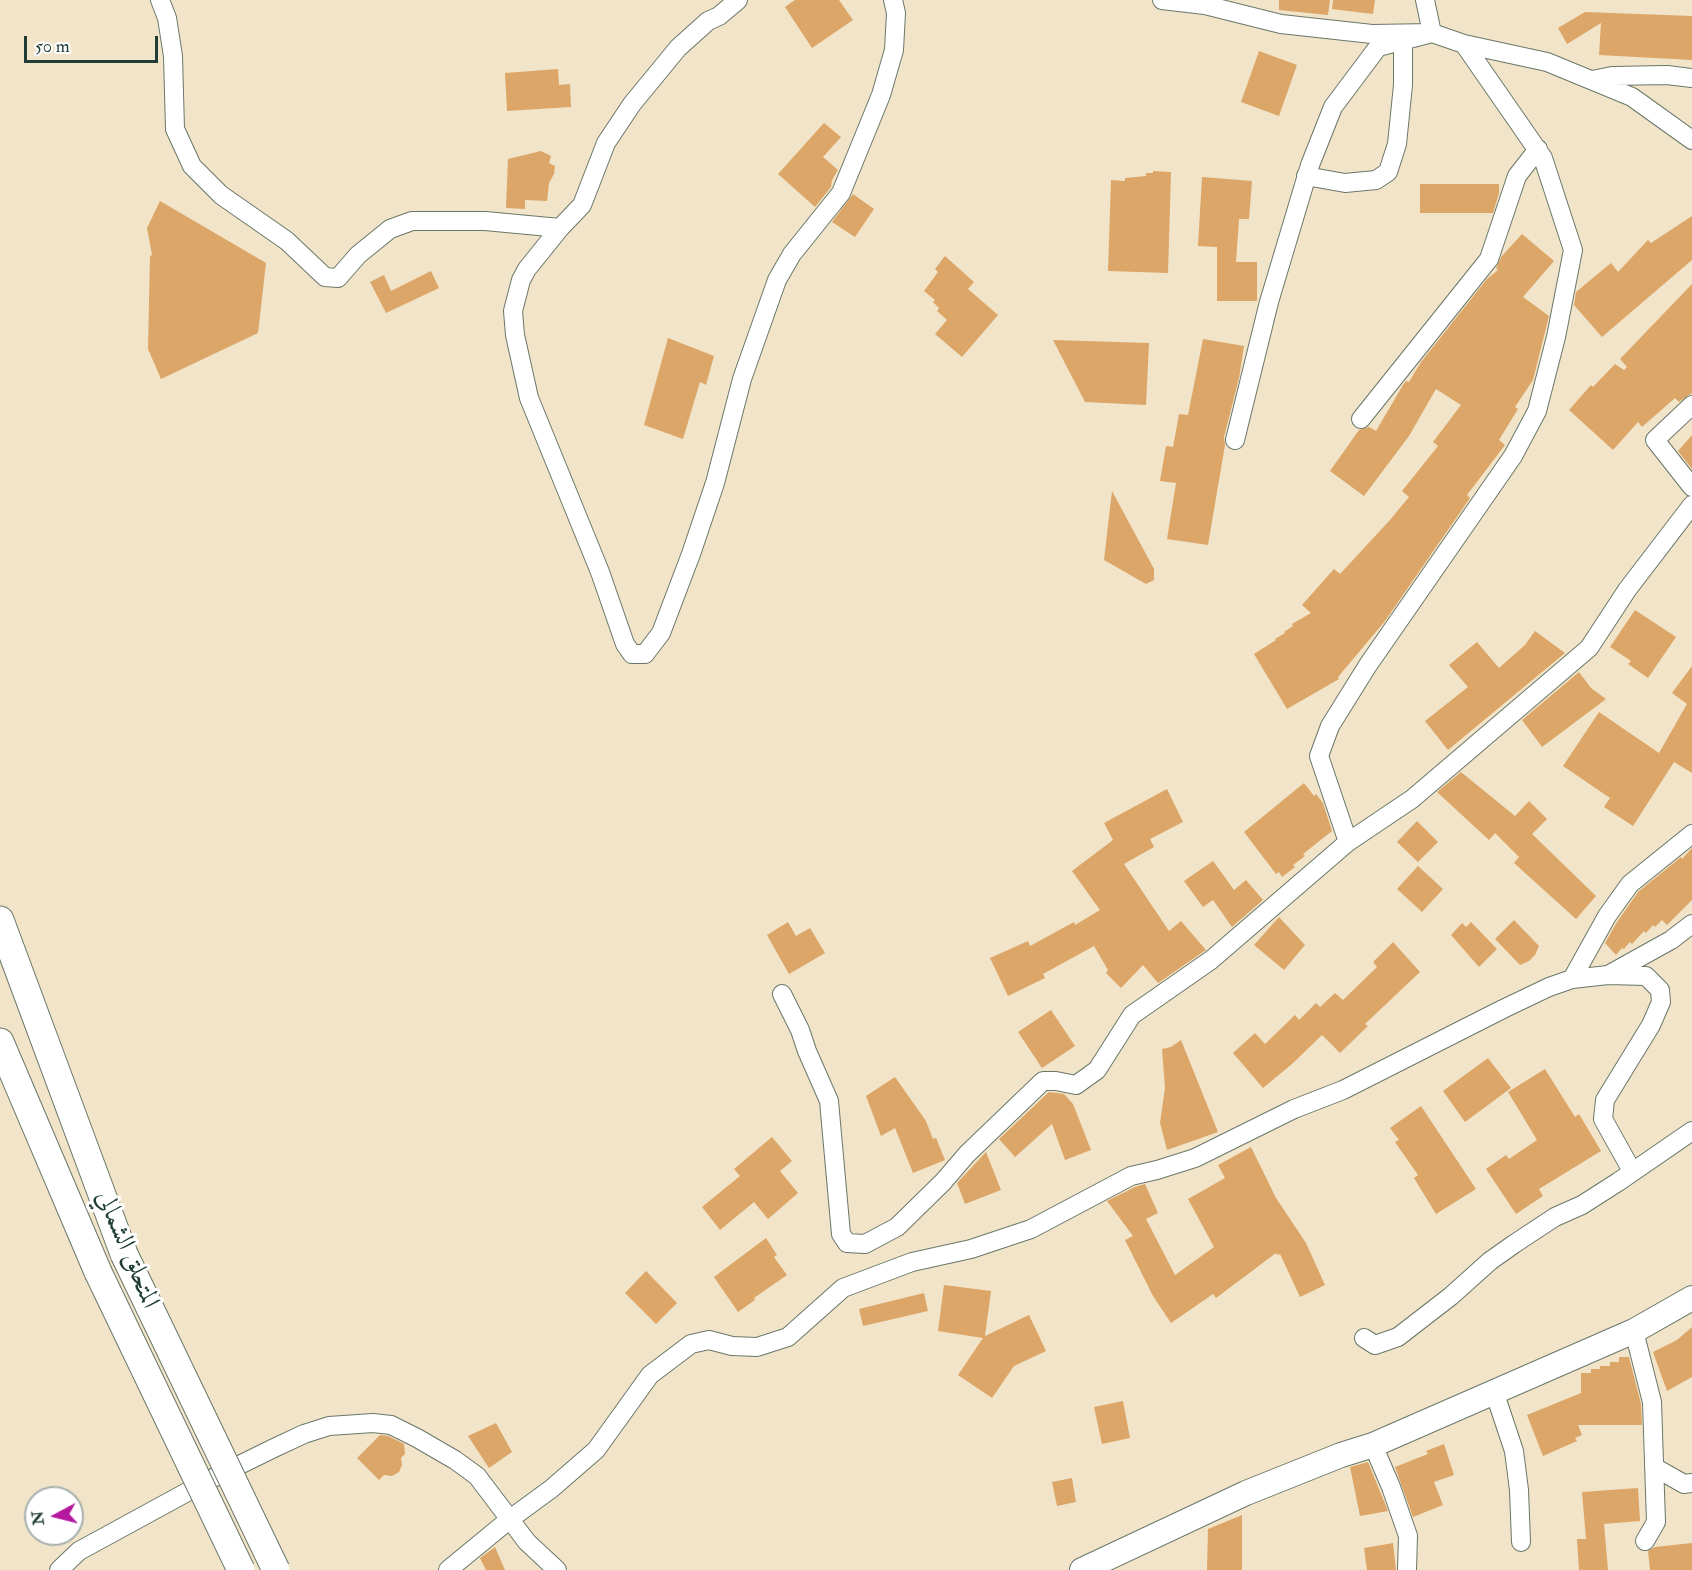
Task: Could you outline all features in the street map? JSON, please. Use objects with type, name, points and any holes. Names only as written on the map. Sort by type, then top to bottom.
[{"type":"highway","name":"المتحلق الشمالي","points":[[0,920],[124,1254],[276,1570]]},
{"type":"highway","name":"المتحلق الشمالي","points":[[0,1042],[98,1272],[241,1570]]},
{"type":"main road","points":[[1082,1570],[1246,1493],[1341,1455],[1373,1445],[1634,1331],[1692,1298]]},
{"type":"street","points":[[160,0],[167,18],[173,57],[176,129],[192,166],[221,195],[287,241],[325,277],[338,278],[358,255],[390,229],[412,221],[485,221],[560,228]]},
{"type":"street","points":[[738,0],[719,16],[708,21],[678,48],[632,104],[606,143],[582,205],[527,269],[519,287],[513,311],[529,398],[600,572],[625,644],[632,654],[645,654],[661,633],[715,483],[742,379],[777,280],[792,254],[841,193],[881,95],[894,50],[896,13],[893,0]]},
{"type":"street","points":[[1162,0],[1205,5],[1281,24],[1372,34],[1432,33],[1464,44],[1547,62],[1632,97],[1692,140]]},
{"type":"street","points":[[1425,0],[1432,33]]},
{"type":"street","points":[[1235,440],[1269,302],[1306,176],[1332,107],[1378,47],[1432,33]]},
{"type":"street","points":[[1306,176],[1345,183],[1376,180],[1388,172],[1397,144],[1403,85],[1403,40]]},
{"type":"street","points":[[1347,842],[1319,756],[1330,726],[1368,665],[1513,456],[1537,411],[1556,337],[1574,250],[1543,158],[1464,44]]},
{"type":"street","points":[[1592,80],[1612,76],[1667,75],[1692,78]]},
{"type":"street","points":[[1361,419],[1489,259],[1518,176],[1538,149]]},
{"type":"street","points":[[1692,405],[1655,440],[1692,487]]},
{"type":"street","points":[[782,994],[800,1030],[829,1101],[841,1234],[847,1243],[865,1244],[897,1227],[1042,1081],[1076,1085],[1097,1070],[1132,1016],[1211,960],[1347,842],[1412,799],[1589,648],[1627,590],[1692,505]]},
{"type":"street","points":[[1572,979],[1607,916],[1630,884],[1692,834]]},
{"type":"street","points":[[1608,975],[1671,940],[1692,924]]},
{"type":"street","points":[[448,1570],[551,1489],[596,1449],[650,1375],[691,1344],[709,1341],[732,1346],[757,1347],[788,1337],[843,1288],[912,1262],[971,1250],[1031,1229],[1131,1176],[1195,1158],[1294,1109],[1343,1090],[1530,996],[1572,979],[1608,975],[1647,976],[1660,990],[1661,1002],[1651,1025],[1605,1100],[1604,1119],[1632,1171]]},
{"type":"street","points":[[1364,1338],[1375,1345],[1398,1337],[1451,1296],[1490,1261],[1555,1217],[1582,1205],[1692,1131]]},
{"type":"street","points":[[1634,1331],[1652,1402],[1656,1522],[1645,1541]]},
{"type":"street","points":[[1494,1391],[1514,1451],[1519,1490],[1521,1542]]},
{"type":"street","points":[[59,1570],[79,1551],[212,1479],[304,1434],[329,1426],[373,1423],[391,1425],[417,1438],[477,1476],[527,1542],[556,1570]]},
{"type":"street","points":[[1373,1445],[1408,1536],[1407,1570]]},
{"type":"street","points":[[1654,1467],[1684,1484],[1692,1483]]},
{"type":"building","points":[[795,0],[839,0],[853,20],[812,48],[785,7]]},
{"type":"building","points":[[1279,0],[1330,0],[1328,15],[1279,10]]},
{"type":"building","points":[[1333,0],[1375,0],[1373,14],[1332,9]]},
{"type":"building","points":[[1585,12],[1692,16],[1692,60],[1599,55],[1601,23],[1567,44],[1558,28]]},
{"type":"building","points":[[1259,51],[1297,65],[1279,116],[1241,102]]},
{"type":"building","points":[[558,69],[559,85],[570,84],[571,107],[507,111],[505,73]]},
{"type":"building","points":[[824,123],[841,137],[823,157],[838,170],[831,187],[815,207],[778,174]]},
{"type":"building","points":[[541,151],[551,156],[549,163],[555,166],[549,183],[547,201],[525,200],[525,209],[506,208],[508,159]]},
{"type":"building","points":[[1153,171],[1171,172],[1168,273],[1108,271],[1111,180],[1125,181],[1125,178],[1146,176],[1146,173],[1153,173]]},
{"type":"building","points":[[1202,177],[1252,181],[1249,219],[1239,219],[1236,262],[1257,262],[1257,301],[1217,301],[1217,247],[1198,246]]},
{"type":"building","points":[[1420,184],[1499,184],[1499,193],[1493,213],[1420,213]]},
{"type":"building","points":[[853,194],[874,209],[855,237],[832,222]]},
{"type":"building","points":[[160,201],[266,263],[258,333],[161,379],[148,349],[150,256],[152,255],[147,228]]},
{"type":"building","points":[[1692,216],[1692,260],[1602,337],[1574,305],[1576,292],[1611,263],[1618,272],[1648,240],[1651,243]]},
{"type":"building","points":[[1522,234],[1554,261],[1523,297],[1549,316],[1533,380],[1515,407],[1518,409],[1499,440],[1505,445],[1467,495],[1470,498],[1385,621],[1338,677],[1339,679],[1287,709],[1254,654],[1285,633],[1293,626],[1292,624],[1311,613],[1302,605],[1334,569],[1340,574],[1390,520],[1409,497],[1402,491],[1438,446],[1433,442],[1461,405],[1436,389],[1409,436],[1364,496],[1330,471],[1359,430],[1369,427],[1376,431],[1403,385],[1406,381],[1409,382],[1421,362],[1487,279],[1498,270],[1496,268],[1501,257]]},
{"type":"building","points":[[945,256],[974,282],[968,289],[998,315],[962,357],[935,334],[947,320],[937,311],[939,308],[933,302],[935,300],[924,291],[938,272],[935,269]]},
{"type":"building","points":[[431,271],[439,288],[386,313],[370,282],[384,275],[391,291]]},
{"type":"building","points":[[1692,284],[1692,393],[1679,402],[1675,398],[1642,427],[1638,422],[1613,450],[1569,410],[1591,385],[1593,387],[1615,364],[1624,370],[1627,367],[1620,359]]},
{"type":"building","points":[[668,338],[714,356],[706,385],[700,382],[683,439],[644,425]]},
{"type":"building","points":[[1203,339],[1244,346],[1239,378],[1224,437],[1225,445],[1208,545],[1167,539],[1176,483],[1160,481],[1166,446],[1173,447],[1179,414],[1188,415]]},
{"type":"building","points":[[1053,340],[1149,343],[1146,405],[1085,402]]},
{"type":"building","points":[[1692,435],[1692,469],[1678,451]]},
{"type":"building","points":[[1112,491],[1154,569],[1154,580],[1146,584],[1104,560]]},
{"type":"building","points":[[1635,610],[1676,637],[1648,678],[1628,664],[1631,661],[1610,647]]},
{"type":"building","points":[[1535,631],[1565,653],[1448,750],[1425,721],[1468,687],[1449,665],[1477,642],[1499,668],[1525,645]]},
{"type":"building","points":[[1692,666],[1692,773],[1674,762],[1633,826],[1604,807],[1610,798],[1563,766],[1599,712],[1659,753],[1687,704],[1672,693]]},
{"type":"building","points":[[1579,672],[1591,688],[1606,699],[1542,747],[1522,720]]},
{"type":"building","points":[[1461,772],[1515,816],[1529,801],[1547,819],[1532,834],[1596,896],[1576,919],[1514,863],[1519,857],[1495,833],[1489,840],[1437,792]]},
{"type":"building","points":[[1304,783],[1323,803],[1332,831],[1303,854],[1305,856],[1293,865],[1295,867],[1282,877],[1279,872],[1276,874],[1244,832]]},
{"type":"building","points":[[1167,789],[1183,822],[1150,839],[1154,847],[1124,864],[1169,931],[1181,921],[1206,950],[1158,983],[1143,965],[1121,988],[1106,973],[1108,970],[1094,946],[1043,974],[1045,978],[1008,996],[990,958],[1028,941],[1030,946],[1074,922],[1075,925],[1100,910],[1072,871],[1113,840],[1104,823]]},
{"type":"building","points":[[1417,821],[1438,842],[1418,862],[1397,842]]},
{"type":"building","points":[[1692,848],[1692,900],[1667,925],[1662,920],[1655,927],[1653,925],[1646,933],[1644,931],[1632,944],[1630,942],[1616,955],[1605,943],[1638,892],[1681,857],[1682,859]]},
{"type":"building","points":[[1213,861],[1234,890],[1246,880],[1263,900],[1232,927],[1213,900],[1203,907],[1184,881]]},
{"type":"building","points":[[1418,866],[1443,889],[1422,912],[1397,889]]},
{"type":"building","points":[[1279,917],[1305,945],[1284,970],[1254,945]]},
{"type":"building","points":[[1514,920],[1539,946],[1529,961],[1520,965],[1495,939]]},
{"type":"building","points":[[788,922],[796,936],[810,928],[825,953],[789,974],[767,935]]},
{"type":"building","points":[[1471,922],[1497,949],[1479,967],[1451,935],[1462,923],[1466,927]]},
{"type":"building","points":[[1393,942],[1420,972],[1365,1024],[1368,1026],[1340,1053],[1322,1035],[1263,1088],[1233,1053],[1255,1033],[1265,1044],[1295,1015],[1299,1020],[1316,1003],[1320,1007],[1335,993],[1343,1000],[1377,967],[1373,962]]},
{"type":"building","points":[[1051,1010],[1075,1046],[1042,1068],[1018,1032]]},
{"type":"building","points":[[1181,1040],[1218,1132],[1167,1150],[1160,1123],[1165,1088],[1162,1049],[1171,1047]]},
{"type":"building","points":[[1488,1058],[1511,1088],[1465,1122],[1443,1091]]},
{"type":"building","points":[[1545,1069],[1575,1117],[1579,1114],[1601,1151],[1539,1189],[1543,1196],[1516,1214],[1486,1169],[1506,1155],[1509,1159],[1537,1140],[1508,1092]]},
{"type":"building","points":[[895,1077],[926,1121],[945,1160],[913,1173],[895,1128],[881,1136],[866,1096]]},
{"type":"building","points":[[1049,1092],[1064,1094],[1073,1104],[1091,1150],[1065,1160],[1052,1124],[1015,1157],[999,1139]]},
{"type":"building","points":[[1421,1106],[1476,1189],[1436,1214],[1414,1178],[1418,1175],[1395,1142],[1399,1140],[1390,1128]]},
{"type":"building","points":[[772,1137],[792,1161],[780,1171],[798,1193],[768,1219],[754,1202],[720,1230],[702,1207],[740,1176],[734,1169]]},
{"type":"building","points":[[1251,1147],[1276,1198],[1306,1243],[1325,1285],[1300,1297],[1280,1254],[1276,1253],[1216,1298],[1213,1294],[1171,1323],[1153,1296],[1125,1240],[1133,1236],[1107,1201],[1145,1184],[1158,1213],[1146,1219],[1175,1275],[1214,1247],[1188,1199],[1225,1178],[1218,1165]]},
{"type":"building","points":[[986,1152],[1001,1190],[965,1204],[957,1183]]},
{"type":"building","points":[[766,1238],[777,1255],[774,1257],[787,1275],[738,1312],[714,1277]]},
{"type":"building","points":[[646,1271],[677,1303],[656,1324],[625,1293]]},
{"type":"building","points":[[944,1285],[991,1291],[985,1336],[1029,1315],[1046,1351],[1014,1366],[992,1398],[958,1375],[983,1338],[938,1331]]},
{"type":"building","points":[[924,1293],[928,1311],[863,1326],[859,1309]]},
{"type":"building","points":[[1692,1327],[1692,1377],[1667,1391],[1653,1352],[1677,1340]]},
{"type":"building","points":[[1619,1357],[1629,1357],[1641,1404],[1642,1425],[1578,1425],[1582,1435],[1575,1438],[1577,1441],[1543,1456],[1527,1415],[1581,1393],[1581,1373],[1591,1373],[1591,1369],[1600,1369],[1600,1366],[1610,1366],[1610,1362],[1619,1362]]},
{"type":"building","points":[[1123,1401],[1130,1438],[1102,1444],[1094,1407]]},
{"type":"building","points":[[496,1423],[512,1452],[489,1468],[468,1436]]},
{"type":"building","points":[[380,1435],[388,1436],[404,1444],[405,1454],[401,1458],[402,1465],[399,1472],[392,1476],[384,1475],[379,1480],[357,1458]]},
{"type":"building","points":[[1444,1444],[1454,1475],[1434,1482],[1443,1505],[1413,1517],[1395,1467],[1428,1454],[1426,1451]]},
{"type":"building","points":[[1368,1462],[1388,1511],[1360,1516],[1350,1467]]},
{"type":"building","points":[[1072,1478],[1076,1502],[1057,1506],[1052,1482]]},
{"type":"building","points":[[1638,1488],[1640,1521],[1604,1524],[1608,1570],[1579,1570],[1577,1539],[1586,1539],[1582,1492]]},
{"type":"building","points":[[1242,1515],[1242,1570],[1207,1570],[1208,1529]]},
{"type":"building","points":[[1393,1543],[1396,1570],[1367,1570],[1364,1548]]},
{"type":"building","points":[[1692,1543],[1692,1570],[1650,1570],[1648,1551],[1655,1547]]},
{"type":"building","points":[[495,1547],[505,1570],[486,1570],[480,1558]]}]
